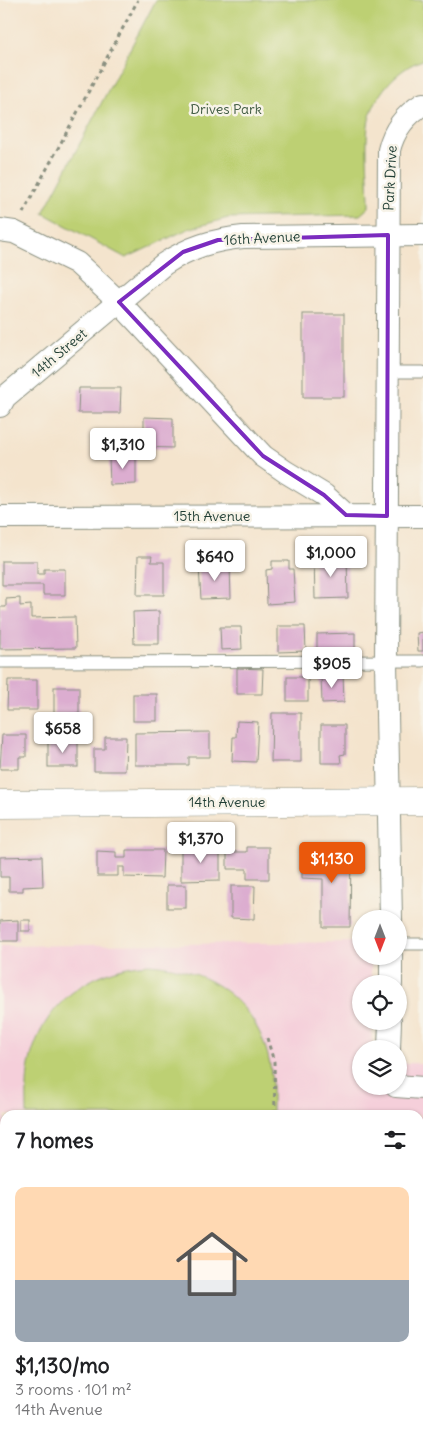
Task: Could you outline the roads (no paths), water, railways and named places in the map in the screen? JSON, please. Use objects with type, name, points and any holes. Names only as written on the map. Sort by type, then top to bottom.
[{"type":"main road","name":"14th Avenue","points":[[0,804],[423,801]]},
{"type":"street","name":"Park Drive","points":[[391,910],[386,662],[389,150],[392,137],[404,118],[423,104]]},
{"type":"street","points":[[7,230],[77,263],[120,302],[263,456],[324,495],[346,515]]},
{"type":"street","name":"16th Avenue","points":[[120,302],[164,264],[183,252],[218,240],[244,237],[423,235]]},
{"type":"street","name":"14th Street","points":[[0,406],[5,397],[120,302]]},
{"type":"street","name":"15th Avenue","points":[[0,517],[423,516]]},
{"type":"street","points":[[407,1087],[423,1088]]},
{"type":"lane","points":[[389,372],[423,372]]},
{"type":"lane","points":[[0,662],[423,661]]},
{"type":"lane","points":[[408,944],[423,944]]},
{"type":"park label","name":"Drives Park","points":[[226,109]]}]
